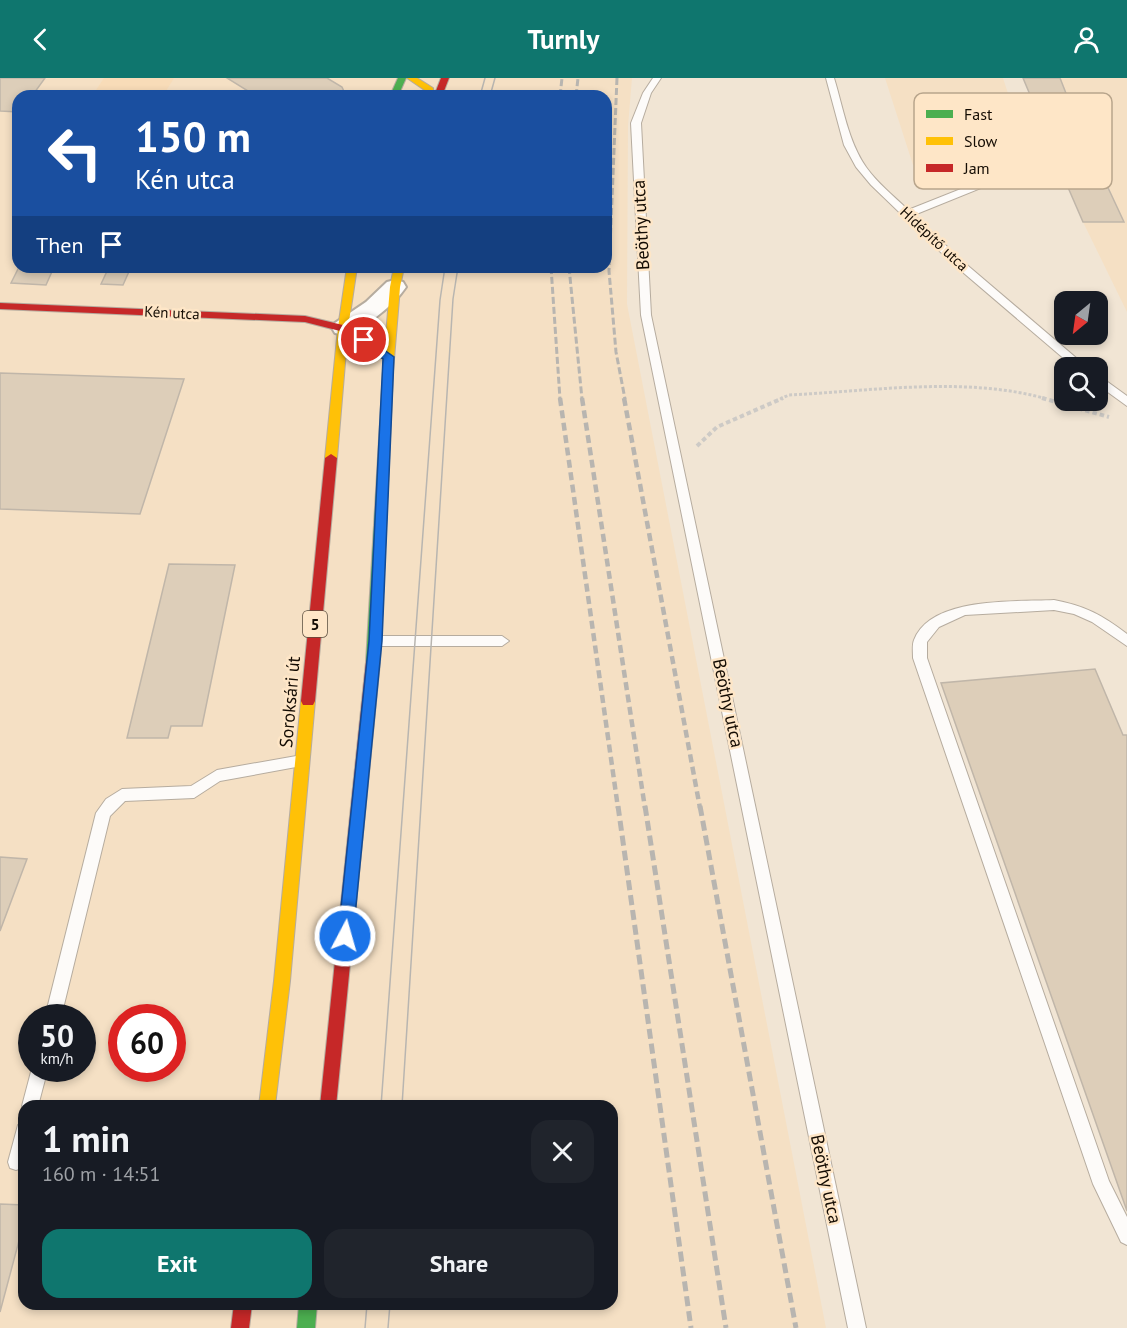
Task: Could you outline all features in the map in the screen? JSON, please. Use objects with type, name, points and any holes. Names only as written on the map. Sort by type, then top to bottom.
[{"type":"main road","points":[[411,78],[430,90]]},
{"type":"main road","points":[[384,80],[386,90]]},
{"type":"main road","name":"Soroksári út","points":[[268,1100],[282,981],[343,328],[351,273]]},
{"type":"main road","points":[[329,1100],[375,641],[389,357],[397,277]]},
{"type":"main road","name":"Kén utca","points":[[0,306],[305,319],[343,328],[389,357]]},
{"type":"main road","points":[[240,1328],[242,1310]]},
{"type":"main road","points":[[306,1328],[308,1310]]},
{"type":"street","points":[[343,328],[375,307],[397,277]]},
{"type":"lane","name":"Beöthy utca","points":[[657,78],[646,93],[636,123],[646,315],[857,1328]]},
{"type":"lane","name":"Hídépítő utca","points":[[830,78],[849,145],[861,167],[965,268],[1070,357]]},
{"type":"lane","points":[[908,214],[970,189]]},
{"type":"lane","points":[[1108,387],[1127,402]]},
{"type":"lane","points":[[1127,641],[1098,618],[1076,609],[1054,605],[964,610],[934,624],[920,641],[920,658],[1102,1184],[1127,1236]]},
{"type":"lane","points":[[375,641],[502,641]]},
{"type":"lane","points":[[55,1004],[103,813],[111,803],[122,795],[194,792],[217,776],[302,761]]},
{"type":"lane","points":[[32,1100],[36,1082]]},
{"type":"lane","points":[[16,1162],[18,1154]]},
{"type":"path","points":[[693,450],[717,427],[789,395],[943,387],[1019,391],[1117,419]]},
{"type":"shaded area","points":[[0,78],[632,78],[628,126],[627,304],[826,1328],[0,1328]]},
{"type":"shaded area","points":[[104,78],[174,78],[167,90],[96,90]]},
{"type":"shaded area","points":[[885,78],[1003,78],[1008,93],[914,93],[913,165]]},
{"type":"shaded area","points":[[1023,78],[1127,78],[1127,312],[1069,189],[1112,189],[1112,93],[1029,93]]},
{"type":"building","points":[[0,78],[45,78],[36,90],[12,90],[12,112],[0,111]]},
{"type":"building","points":[[227,78],[327,78],[343,90],[246,90]]},
{"type":"building","points":[[1023,78],[1060,78],[1066,93],[1029,93]]},
{"type":"building","points":[[1069,189],[1109,189],[1124,222],[1083,222]]},
{"type":"building","points":[[16,273],[51,273],[46,285],[11,283]]},
{"type":"building","points":[[106,273],[128,273],[123,285],[101,284]]},
{"type":"building","points":[[0,373],[184,379],[140,514],[0,509]]},
{"type":"building","points":[[169,564],[235,565],[202,726],[171,726],[168,738],[127,738]]},
{"type":"building","points":[[1095,669],[1123,735],[1127,735],[1127,1211],[941,683]]},
{"type":"building","points":[[0,857],[27,859],[0,931]]},
{"type":"building","points":[[0,1204],[18,1205],[18,1244],[0,1312]]},
{"type":"tram line","points":[[482,90],[485,78]]},
{"type":"tram line","points":[[492,90],[495,78]]},
{"type":"tram line","points":[[381,1100],[440,300],[444,273]]},
{"type":"tram line","points":[[402,1100],[453,299],[457,273]]},
{"type":"tram line","points":[[365,1328],[366,1310]]},
{"type":"tram line","points":[[388,1328],[390,1310]]},
{"type":"railway","points":[[561,90],[562,78]]},
{"type":"railway","points":[[577,90],[578,78]]},
{"type":"railway","points":[[612,199],[617,78]]},
{"type":"railway","points":[[551,273],[560,399]]},
{"type":"railway","points":[[570,273],[582,399]]},
{"type":"railway","points":[[609,273],[616,352],[625,399]]},
{"type":"railway","points":[[560,398],[618,808]]},
{"type":"railway","points":[[582,398],[645,808]]},
{"type":"railway","points":[[624,398],[700,808]]},
{"type":"railway","points":[[618,806],[691,1328]]},
{"type":"railway","points":[[645,806],[726,1328]]},
{"type":"railway","points":[[700,806],[796,1328]]},
{"type":"traffic: fast","points":[[397,90],[402,78]]},
{"type":"traffic: fast","points":[[373,662],[388,371]]},
{"type":"traffic: fast","points":[[306,1328],[308,1310]]},
{"type":"traffic: slow","points":[[411,78],[430,90]]},
{"type":"traffic: slow","points":[[331,458],[343,328],[351,273]]},
{"type":"traffic: slow","points":[[388,371],[398,273]]},
{"type":"traffic: slow","points":[[268,1100],[282,981],[308,701]]},
{"type":"traffic: jam","points":[[440,90],[445,78]]},
{"type":"traffic: jam","points":[[0,306],[305,319],[343,328],[389,357]]},
{"type":"traffic: jam","points":[[308,701],[331,458]]},
{"type":"traffic: jam","points":[[329,1100],[373,662]]},
{"type":"traffic: jam","points":[[240,1328],[242,1310]]},
{"type":"route","points":[[345,936],[375,641],[389,357],[364,340]]}]
